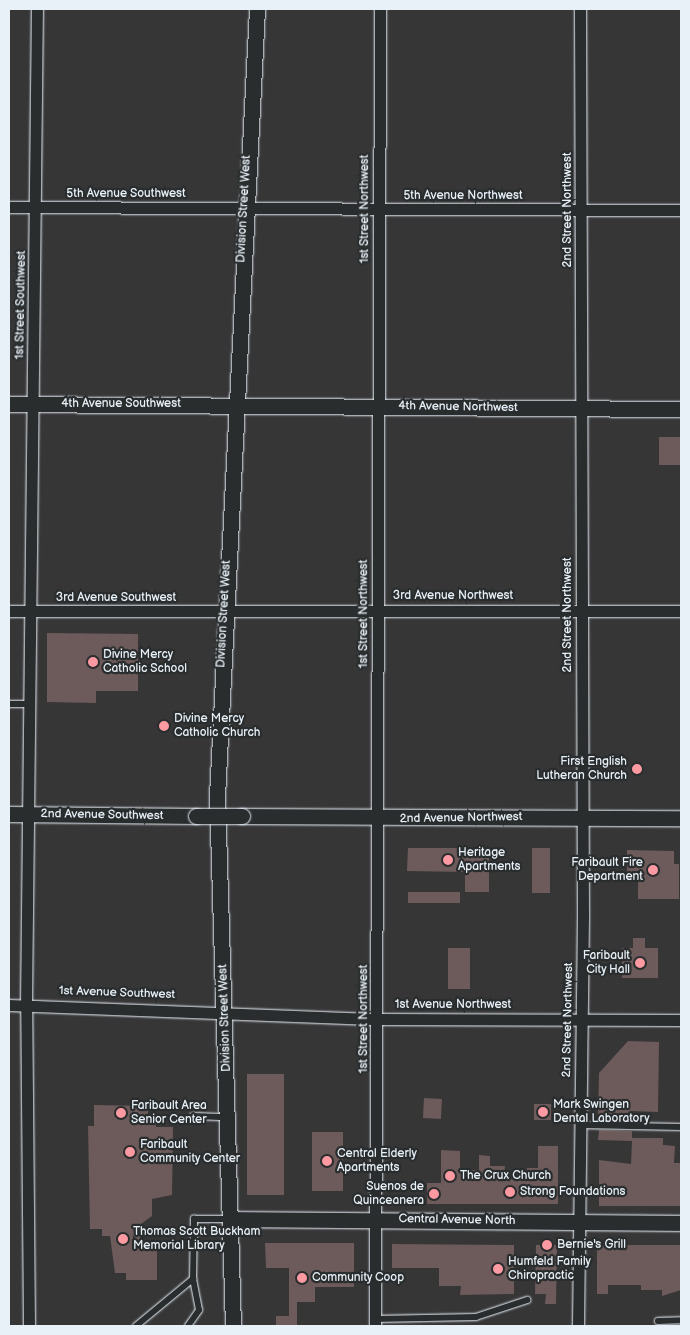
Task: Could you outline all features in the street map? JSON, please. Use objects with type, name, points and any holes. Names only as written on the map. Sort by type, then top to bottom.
[{"type":"street","name":"1st Street Southwest","points":[[29,1326],[26,1004],[37,9]]},
{"type":"street","name":"Division Street West","points":[[233,1326],[233,1219],[217,796],[234,404],[257,9]]},
{"type":"street","name":"1st Street Northwest","points":[[375,1323],[379,1018],[376,819],[379,609],[380,9]]},
{"type":"street","name":"2nd Street Northwest","points":[[578,1326],[582,816],[580,408],[582,209],[580,9]]},
{"type":"street","name":"5th Avenue Southwest","points":[[9,208],[244,208]]},
{"type":"street","name":"5th Avenue Northwest","points":[[244,208],[681,210]]},
{"type":"street","name":"4th Avenue Southwest","points":[[9,404],[234,404]]},
{"type":"street","name":"4th Avenue Northwest","points":[[234,404],[681,409]]},
{"type":"street","name":"3rd Avenue Northwest","points":[[224,613],[379,609],[681,611]]},
{"type":"street","name":"3rd Avenue Southwest","points":[[9,611],[224,613]]},
{"type":"street","name":"2nd Avenue Southwest","points":[[9,814],[242,816]]},
{"type":"street","name":"2nd Avenue Northwest","points":[[242,816],[376,819],[582,816],[681,818]]},
{"type":"street","name":"1st Avenue Southwest","points":[[9,1005],[225,1010]]},
{"type":"street","name":"1st Avenue Northwest","points":[[225,1010],[379,1018],[681,1020]]},
{"type":"street","name":"Central Avenue North","points":[[233,1219],[681,1223]]},
{"type":"lane","points":[[9,704],[30,704]]},
{"type":"lane","points":[[193,1116],[228,1117]]},
{"type":"lane","points":[[580,1125],[681,1127]]},
{"type":"lane","points":[[188,1326],[199,1310],[200,1298],[193,1279],[194,1219],[233,1219]]},
{"type":"lane","points":[[136,1326],[193,1279]]},
{"type":"lane","points":[[375,1323],[476,1317],[527,1300]]},
{"type":"lane","points":[[658,1322],[681,1320]]},
{"type":"building","points":[[659,437],[681,437],[681,465],[659,465]]},
{"type":"building","name":"Divine Mercy Catholic School","points":[[47,633],[138,634],[138,691],[96,691],[96,703],[47,702]]},
{"type":"building","name":"Heritage Apartments","points":[[408,848],[489,848],[489,892],[465,892],[465,872],[407,871]]},
{"type":"building","points":[[532,848],[550,848],[550,893],[532,893]]},
{"type":"building","name":"Faribault Fire Department","points":[[627,850],[674,851],[674,864],[679,864],[679,899],[638,899],[638,876],[627,876]]},
{"type":"building","points":[[408,892],[460,892],[460,903],[408,903]]},
{"type":"building","name":"Faribault City Hall","points":[[633,938],[645,938],[645,948],[658,948],[658,978],[622,978],[622,948],[633,948]]},
{"type":"building","points":[[448,948],[470,948],[470,989],[448,989]]},
{"type":"building","points":[[628,1041],[659,1042],[658,1112],[631,1111],[630,1121],[598,1121],[599,1073]]},
{"type":"building","points":[[247,1074],[284,1074],[284,1195],[247,1195]]},
{"type":"building","points":[[424,1098],[442,1099],[441,1119],[423,1118]]},
{"type":"building","name":"Mark Swingen Dental Laboratory","points":[[534,1104],[551,1104],[551,1120],[534,1120]]},
{"type":"building","points":[[94,1105],[148,1106],[148,1121],[156,1121],[156,1127],[173,1127],[172,1195],[152,1199],[152,1216],[141,1224],[140,1241],[157,1241],[157,1280],[126,1280],[126,1273],[115,1273],[110,1236],[102,1236],[102,1229],[90,1229],[88,1126],[94,1126]]},
{"type":"building","points":[[599,1130],[632,1131],[632,1138],[663,1138],[663,1145],[675,1146],[674,1163],[681,1163],[681,1206],[599,1206],[599,1160],[631,1164],[632,1141],[598,1140]]},
{"type":"building","name":"Central Elderly Apartments","points":[[312,1132],[343,1132],[343,1191],[312,1191]]},
{"type":"building","points":[[538,1146],[558,1146],[558,1204],[427,1204],[427,1183],[441,1183],[441,1150],[460,1151],[460,1170],[479,1170],[479,1155],[490,1156],[490,1166],[505,1166],[504,1179],[527,1179],[527,1168],[538,1168]]},
{"type":"building","points":[[265,1243],[354,1243],[354,1287],[315,1287],[315,1302],[297,1302],[297,1326],[276,1326],[276,1316],[289,1316],[289,1268],[266,1268]]},
{"type":"building","points":[[392,1244],[514,1245],[514,1294],[460,1295],[461,1286],[439,1286],[439,1268],[392,1268]]},
{"type":"building","points":[[536,1245],[557,1245],[556,1304],[545,1304],[546,1294],[535,1294]]},
{"type":"building","points":[[597,1245],[681,1245],[681,1290],[662,1296],[662,1290],[641,1290],[641,1285],[608,1285],[608,1294],[597,1294]]},
{"type":"place","name":"Divine Mercy Catholic School","points":[[93,662]]},
{"type":"place","name":"Divine Mercy Catholic Church","points":[[164,726]]},
{"type":"place","name":"First English Lutheran Church","points":[[637,769]]},
{"type":"place","name":"Heritage Apartments","points":[[448,860]]},
{"type":"place","name":"Faribault Fire Department","points":[[653,870]]},
{"type":"place","name":"Faribault City Hall","points":[[640,963]]},
{"type":"place","name":"Mark Swingen Dental Laboratory","points":[[543,1112]]},
{"type":"place","name":"Faribault Area Senior Center","points":[[121,1113]]},
{"type":"place","name":"Faribault Community Center","points":[[130,1152]]},
{"type":"place","name":"Central Elderly Apartments","points":[[327,1161]]},
{"type":"place","name":"The Crux Church","points":[[450,1176]]},
{"type":"place","name":"Strong Foundations","points":[[510,1192]]},
{"type":"place","name":"Suenos de Quinceanera","points":[[434,1194]]},
{"type":"place","name":"Thomas Scott Buckham Memorial Library","points":[[123,1239]]},
{"type":"place","name":"Bernie's Grill","points":[[547,1245]]},
{"type":"place","name":"Humfeld Family Chiropractic","points":[[498,1269]]},
{"type":"place","name":"Community Coop","points":[[302,1278]]}]
